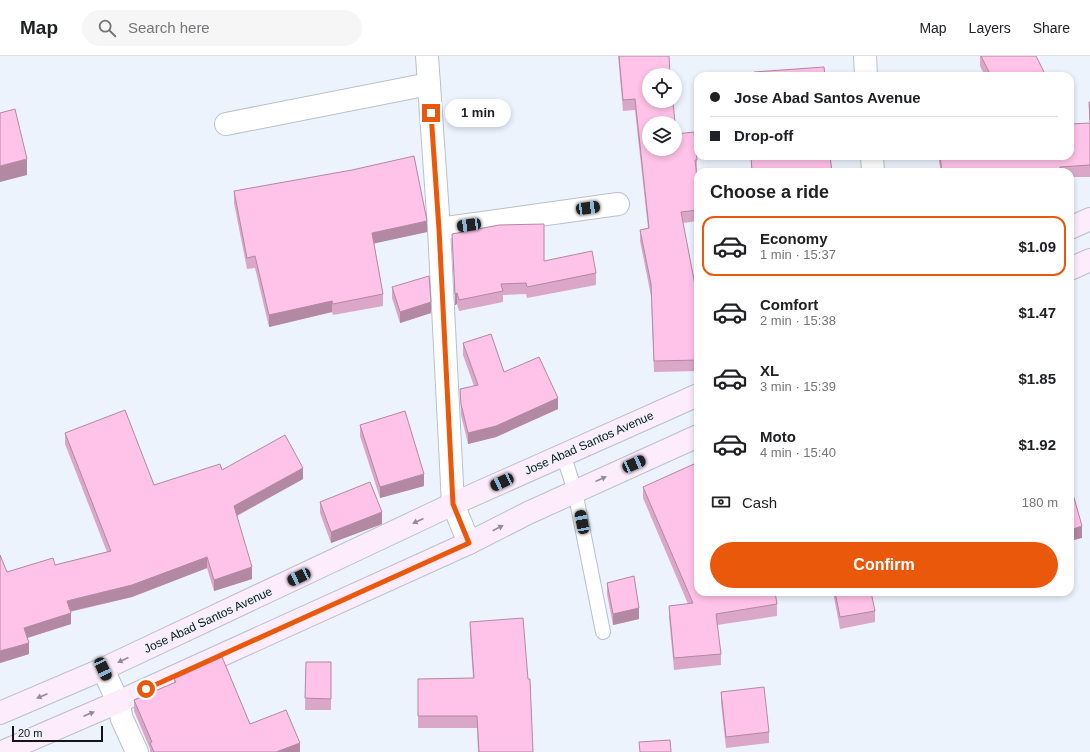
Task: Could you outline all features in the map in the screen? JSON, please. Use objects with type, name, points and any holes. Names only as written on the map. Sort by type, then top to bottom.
[{"type":"main road","points":[[1074,226],[1090,219]]},
{"type":"main road","points":[[1074,267],[1090,260]]},
{"type":"main road","name":"Jose Abad Santos Avenue","points":[[0,713],[103,669],[453,504],[694,397]]},
{"type":"main road","points":[[2,752],[118,702],[469,543],[575,491],[694,438]]},
{"type":"street","points":[[427,56],[439,229],[453,504],[469,543]]},
{"type":"street","points":[[865,56],[866,72]]},
{"type":"street","points":[[226,124],[429,84]]},
{"type":"street","points":[[439,229],[618,204]]},
{"type":"street","points":[[103,669],[118,702],[122,719],[137,752]]},
{"type":"lane","points":[[563,454],[575,491],[603,632]]},
{"type":"building","points":[[619,56],[669,56],[670,68],[642,68],[642,108],[674,108],[674,116],[642,116],[642,156],[682,156],[682,133],[694,132],[694,160],[696,168],[694,168],[694,210],[681,212],[694,280],[694,360],[654,361],[651,284],[640,230],[649,228],[635,99],[623,100]]},
{"type":"building","points":[[981,56],[1036,56],[1044,72],[989,72]]},
{"type":"building","points":[[824,67],[825,72],[754,72]]},
{"type":"building","points":[[15,109],[27,159],[0,166],[0,113]]},
{"type":"building","points":[[1090,123],[1090,165],[1060,168],[942,168],[940,160],[1074,160],[1074,124]]},
{"type":"building","points":[[414,156],[427,221],[372,233],[383,294],[333,304],[332,301],[269,315],[255,256],[247,258],[234,191],[352,170]]},
{"type":"building","points":[[751,160],[830,160],[832,168],[752,168]]},
{"type":"building","points":[[544,224],[544,261],[592,251],[596,273],[527,287],[526,283],[501,284],[503,291],[459,300],[457,293],[455,294],[452,234],[499,225]]},
{"type":"building","points":[[429,276],[431,302],[400,312],[392,287]]},
{"type":"building","points":[[491,334],[504,372],[539,357],[558,398],[496,426],[468,433],[461,404],[460,389],[478,385],[463,343]]},
{"type":"building","points":[[125,410],[154,485],[220,464],[222,470],[285,435],[303,468],[234,506],[252,567],[214,580],[207,557],[132,585],[67,601],[71,613],[24,628],[29,643],[0,651],[0,555],[7,572],[53,558],[55,565],[111,551],[65,433]]},
{"type":"building","points":[[405,411],[424,474],[380,487],[360,425]]},
{"type":"building","points":[[694,464],[694,596],[776,596],[777,604],[716,614],[721,654],[674,658],[669,606],[693,603],[643,487]]},
{"type":"building","points":[[370,482],[382,512],[331,532],[320,502]]},
{"type":"building","points":[[1074,498],[1082,526],[1074,529]]},
{"type":"building","points":[[634,576],[639,608],[613,614],[607,583]]},
{"type":"building","points":[[836,596],[872,596],[875,611],[840,617]]},
{"type":"building","points":[[523,618],[528,679],[530,679],[533,752],[479,752],[477,716],[418,716],[418,679],[474,678],[470,622]]},
{"type":"building","points":[[222,657],[250,724],[286,710],[300,743],[276,752],[154,752],[150,743],[152,742],[134,700],[176,682],[174,679]]},
{"type":"building","points":[[306,662],[331,662],[331,699],[305,698]]},
{"type":"building","points":[[764,687],[769,732],[726,737],[721,692]]},
{"type":"building","points":[[670,740],[671,752],[640,752],[639,742]]},
{"type":"route","points":[[146,689],[469,543],[453,504],[439,229],[431,113]]}]
